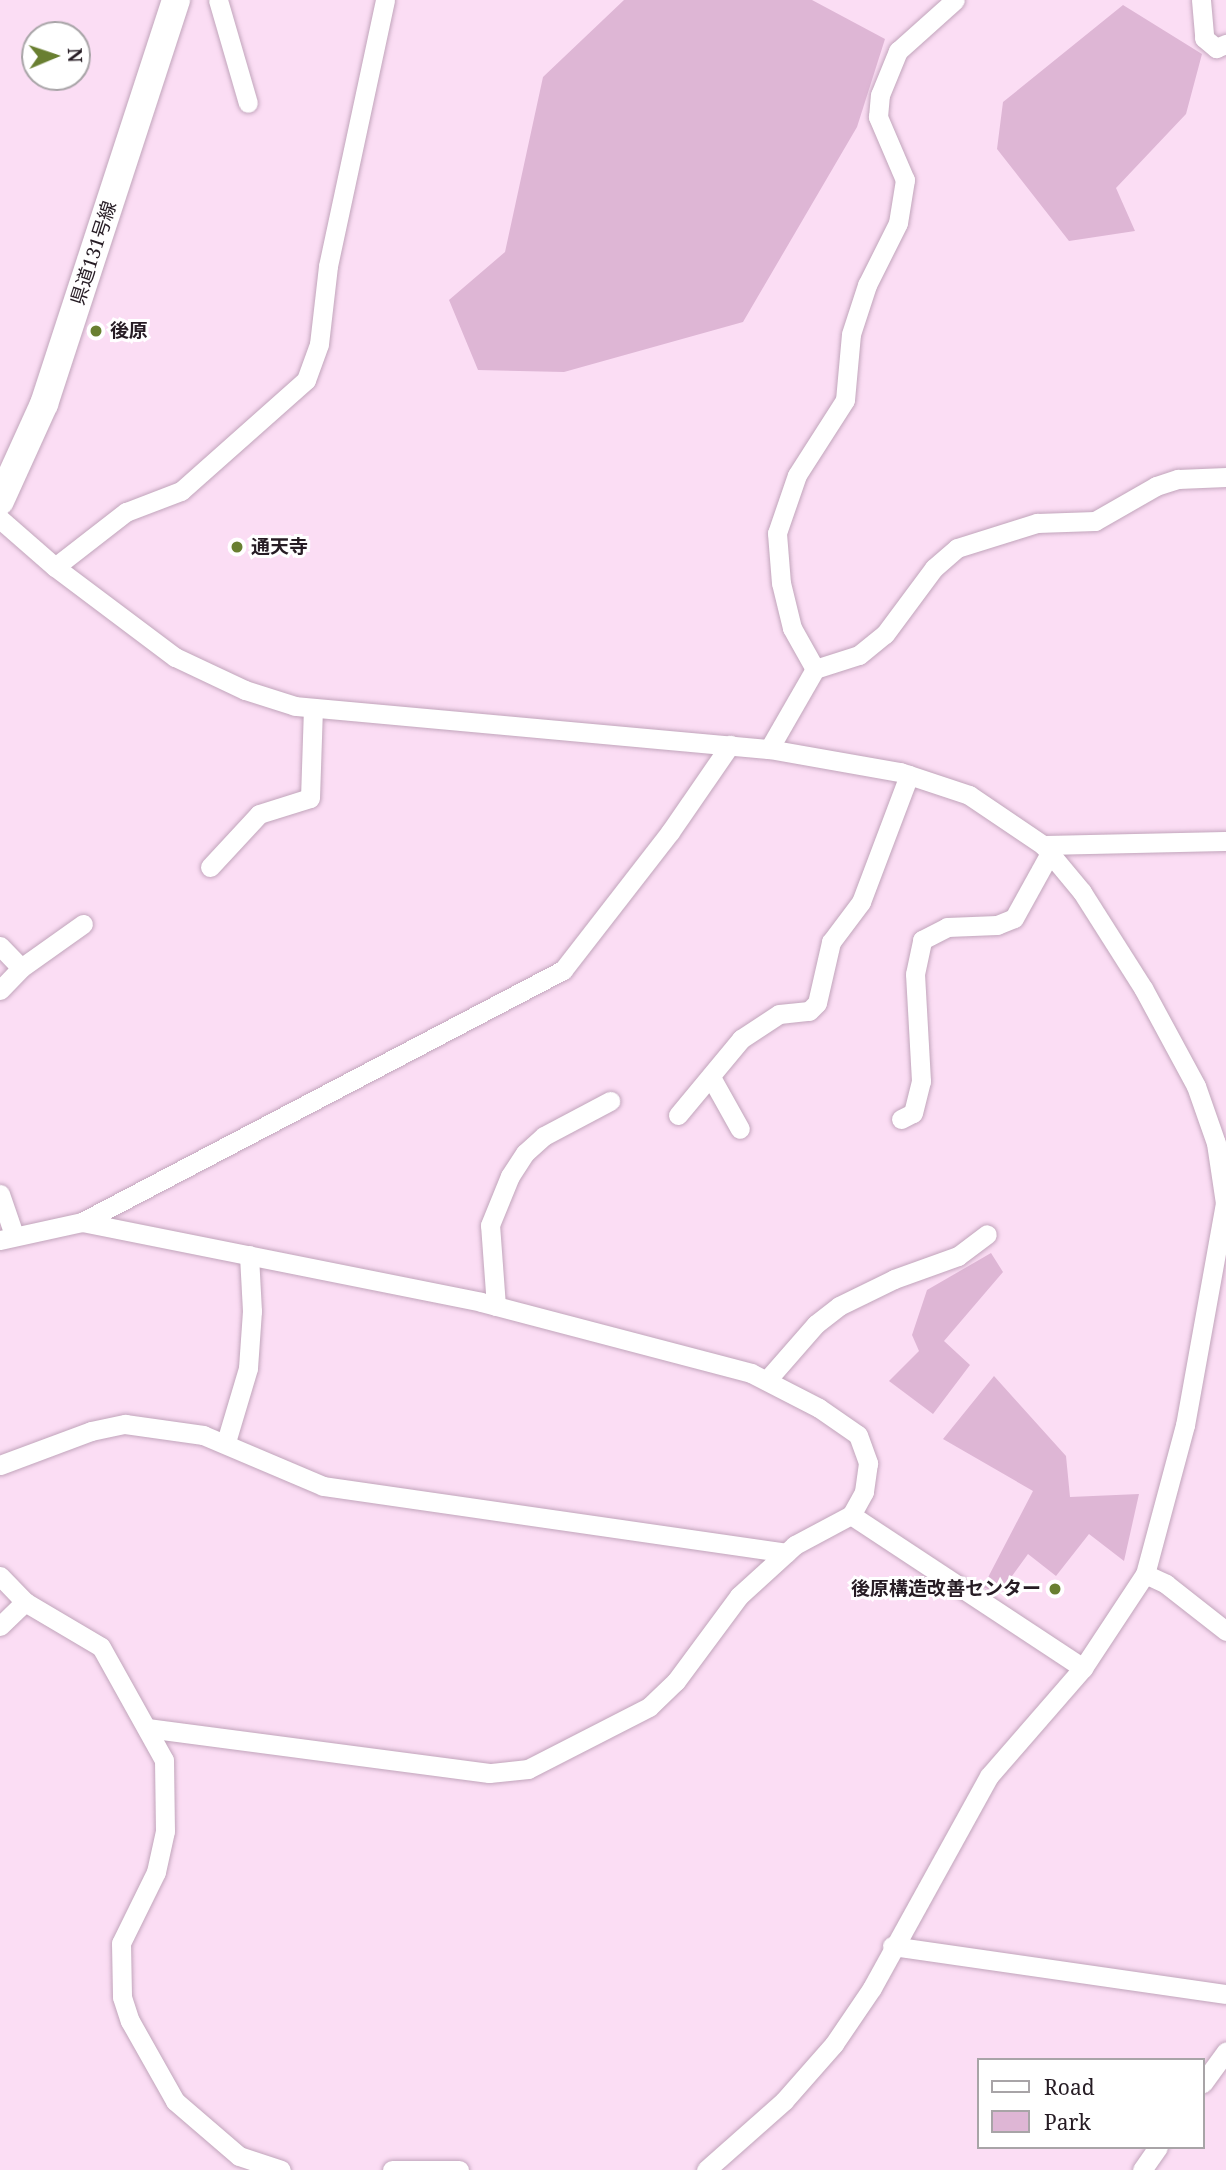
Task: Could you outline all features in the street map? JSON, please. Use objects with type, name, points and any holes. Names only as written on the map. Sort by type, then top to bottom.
[{"type":"main road","name":"県道131号線","points":[[0,500],[44,404],[176,0]]},
{"type":"street","points":[[218,0],[248,103]]},
{"type":"street","points":[[55,567],[126,512],[181,491],[306,380],[319,344],[328,266],[385,0]]},
{"type":"street","points":[[815,669],[792,628],[781,583],[778,533],[797,475],[845,400],[851,334],[867,285],[898,223],[905,180],[878,117],[880,95],[898,51],[955,0]]},
{"type":"street","points":[[1201,0],[1204,38],[1216,48],[1226,44]]},
{"type":"street","points":[[769,749],[815,669],[859,655],[885,634],[934,568],[957,548],[1037,523],[1095,521],[1156,486],[1178,479],[1226,477]]},
{"type":"street","points":[[0,519],[55,567],[176,657],[245,690],[313,709],[769,749],[909,775],[969,795],[1046,849],[1082,892],[1143,988],[1196,1086],[1224,1175],[1223,1249],[1185,1425],[1144,1574],[1083,1668],[989,1776],[892,1946],[872,1988],[834,2044],[784,2101],[716,2167]]},
{"type":"street","points":[[210,867],[259,814],[310,798],[313,709]]},
{"type":"street","points":[[0,1194],[7,1238],[82,1222],[563,970],[670,832],[730,745]]},
{"type":"street","points":[[678,1115],[712,1079],[741,1039],[757,1026],[779,1014],[809,1011],[817,1003],[831,942],[861,902],[909,775]]},
{"type":"street","points":[[1046,849],[1226,841]]},
{"type":"street","points":[[901,1119],[913,1114],[921,1081],[915,974],[922,940],[947,927],[997,925],[1014,918],[1046,849]]},
{"type":"street","points":[[0,990],[21,968],[83,924]]},
{"type":"street","points":[[0,946],[21,968]]},
{"type":"street","points":[[712,1079],[740,1129]]},
{"type":"street","points":[[496,1306],[490,1225],[510,1176],[525,1153],[544,1136],[610,1101]]},
{"type":"street","points":[[82,1222],[496,1306],[632,1340],[766,1380],[819,1408],[858,1435],[868,1463],[863,1492],[851,1515],[786,1553],[739,1596],[676,1681],[649,1707],[528,1769],[489,1773],[147,1728]]},
{"type":"street","points":[[766,1380],[816,1324],[839,1306],[894,1279],[958,1255],[987,1234]]},
{"type":"street","points":[[226,1442],[248,1368],[252,1311],[248,1255]]},
{"type":"street","points":[[0,1465],[91,1431],[125,1424],[203,1435],[226,1442],[323,1486],[786,1553]]},
{"type":"street","points":[[851,1515],[1083,1668]]},
{"type":"street","points":[[1144,1574],[1166,1584],[1226,1630]]},
{"type":"street","points":[[0,1576],[25,1602],[101,1647],[164,1760],[165,1831],[156,1872],[121,1943],[122,1997],[130,2021],[175,2101],[239,2156],[281,2170]]},
{"type":"street","points":[[0,1626],[25,1602]]},
{"type":"street","points":[[892,1946],[1226,1994]]},
{"type":"street","points":[[1205,2080],[1226,2051]]},
{"type":"street","points":[[1142,2170],[1157,2149]]},
{"type":"street","points":[[392,2170],[459,2170]]},
{"type":"green space","points":[[624,0],[812,0],[885,39],[857,127],[743,322],[564,372],[478,370],[449,300],[505,252],[543,77]]},
{"type":"green space","points":[[1123,5],[1202,54],[1186,114],[1116,188],[1135,231],[1069,241],[997,149],[1003,102]]},
{"type":"green space","points":[[991,1253],[1003,1272],[944,1341],[970,1365],[933,1414],[889,1381],[919,1351],[912,1335],[927,1290]]},
{"type":"green space","points":[[994,1376],[1066,1456],[1070,1497],[1139,1494],[1124,1561],[1089,1534],[1056,1576],[1028,1554],[999,1594],[983,1587],[1033,1491],[943,1439]]},
{"type":"place","name":"後原","points":[[96,331]]},
{"type":"place","name":"通天寺","points":[[237,547]]},
{"type":"place","name":"後原構造改善センター","points":[[1055,1589]]}]
